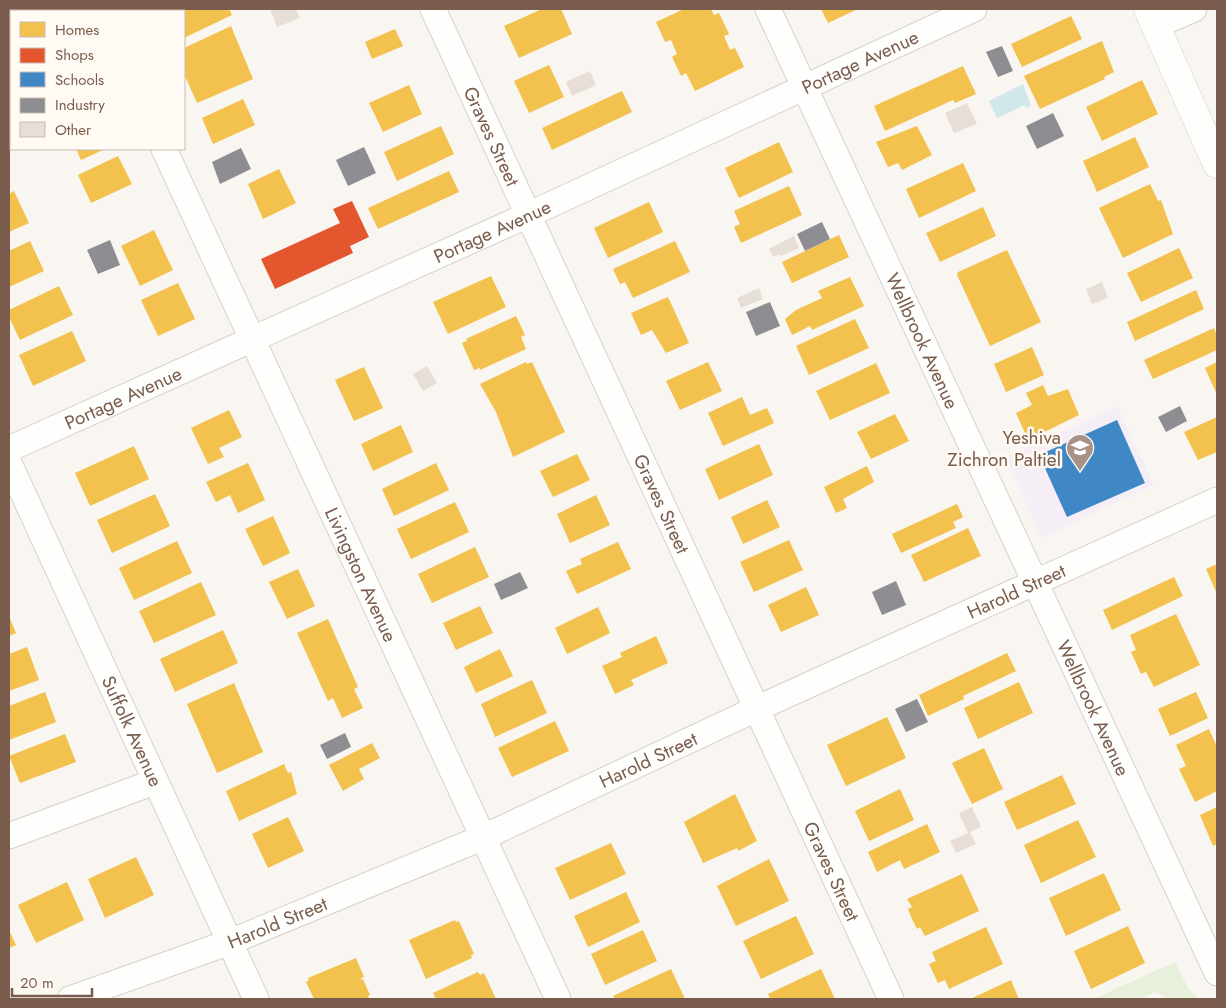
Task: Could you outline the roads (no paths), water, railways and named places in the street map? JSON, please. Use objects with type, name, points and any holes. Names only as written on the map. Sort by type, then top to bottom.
[{"type":"street","name":"Graves Street","points":[[433,9],[891,999]]},
{"type":"street","name":"Wellbrook Avenue","points":[[768,9],[1217,973]]},
{"type":"street","name":"Portage Avenue","points":[[9,449],[528,215],[974,9]]},
{"type":"street","points":[[1194,9],[1151,17],[1217,164]]},
{"type":"street","name":"Livingston Avenue","points":[[164,150],[558,999]]},
{"type":"street","name":"Suffolk Avenue","points":[[9,463],[154,782],[256,999]]},
{"type":"street","name":"Harold Street","points":[[70,999],[230,942],[484,837],[758,708],[1217,500]]},
{"type":"street","points":[[9,836],[154,782]]},
{"type":"water","points":[[1023,84],[1031,106],[1026,108],[1025,105],[997,118],[989,101]]},
{"type":"place","name":"Yeshiva Zichron Paltiel","points":[[1080,472]]}]
